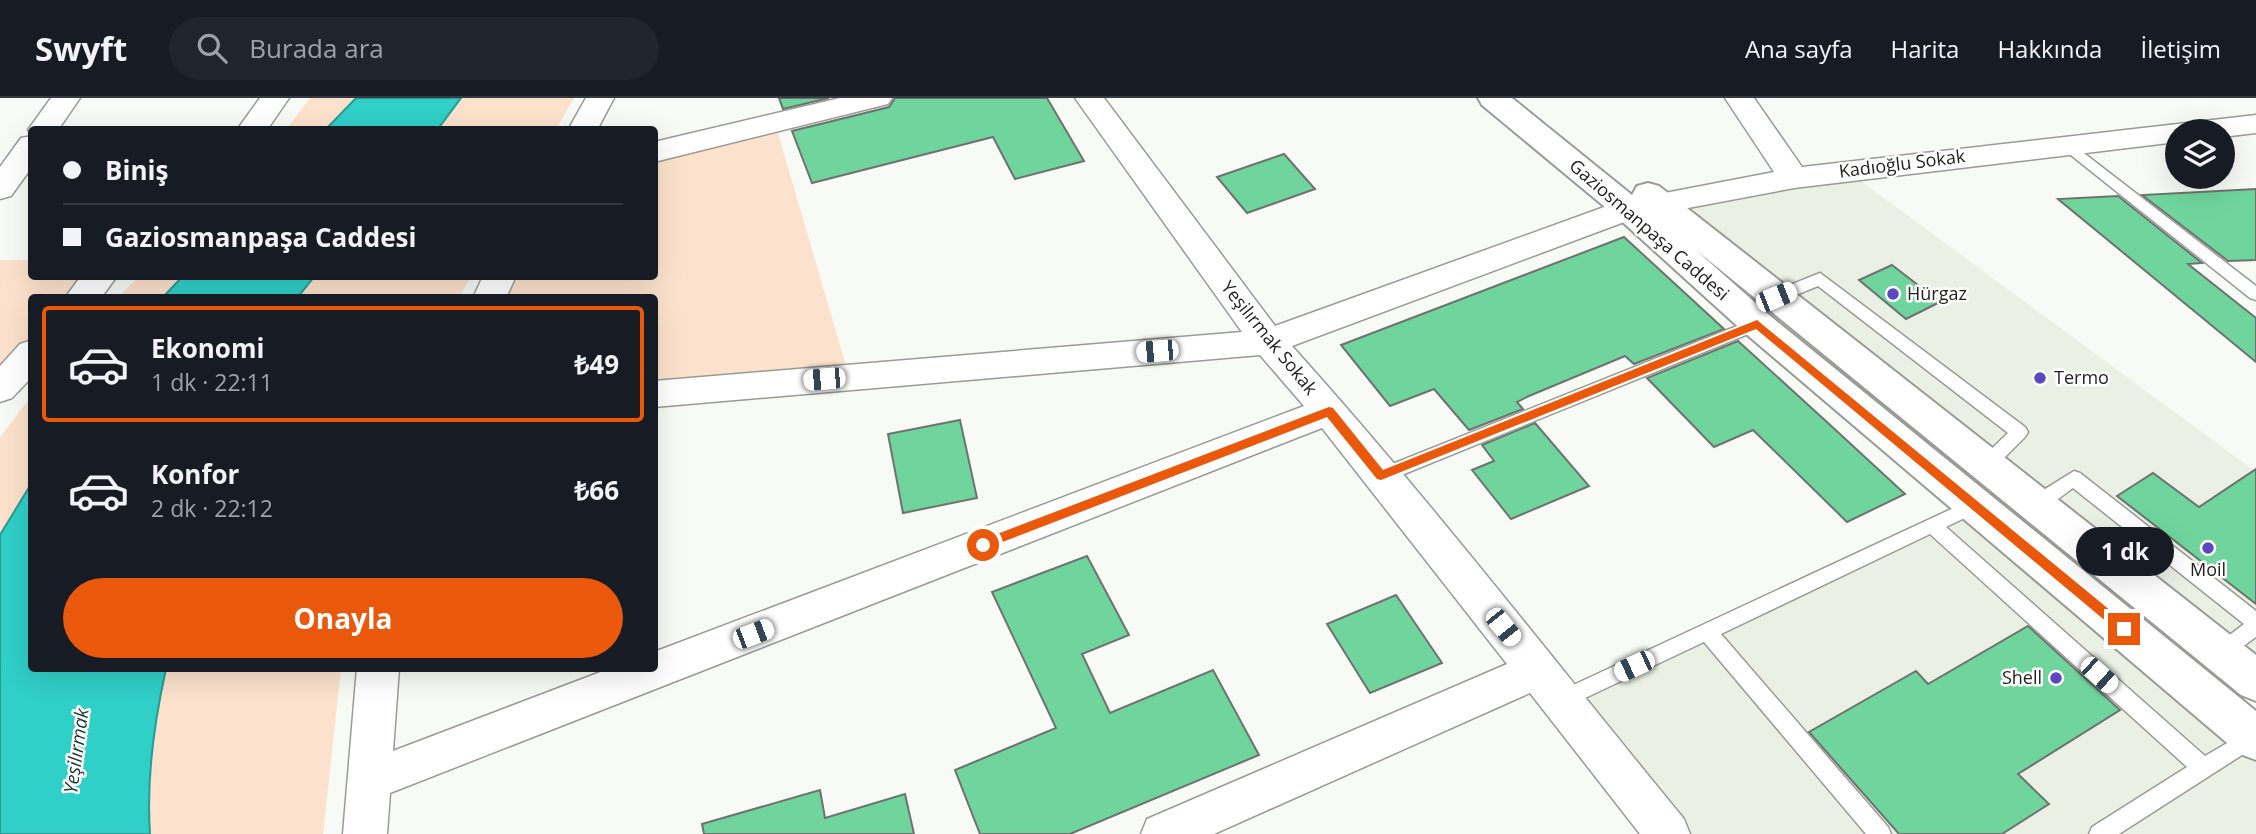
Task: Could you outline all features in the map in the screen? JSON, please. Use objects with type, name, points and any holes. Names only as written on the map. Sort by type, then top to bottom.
[{"type":"main road","name":"Gaziosmanpaşa Caddesi","points":[[1493,98],[1644,206]]},
{"type":"main road","name":"Gaziosmanpaşa Caddesi","points":[[1528,98],[1644,206],[1767,310],[1975,505],[2255,738]]},
{"type":"main road","name":"Gaziosmanpaşa Caddesi","points":[[1767,310],[1986,465],[2256,681]]},
{"type":"street","points":[[46,126],[66,98]]},
{"type":"street","points":[[254,126],[275,98]]},
{"type":"street","points":[[584,126],[600,98]]},
{"type":"street","points":[[658,151],[878,98]]},
{"type":"street","name":"Yeşilırmak Sokak","points":[[1089,98],[1268,342],[1329,411],[1668,834]]},
{"type":"street","points":[[1739,98],[1794,177]]},
{"type":"street","points":[[2235,126],[2256,124]]},
{"type":"street","name":"Kadıoğlu Sokak","points":[[658,394],[1268,342],[1644,206],[1794,177],[2165,134]]},
{"type":"street","points":[[0,189],[28,150]]},
{"type":"street","points":[[85,294],[97,280]]},
{"type":"street","points":[[0,389],[28,358]]},
{"type":"street","points":[[658,670],[1329,411]]},
{"type":"street","points":[[365,834],[378,672]]},
{"type":"street","points":[[369,781],[652,672]]},
{"type":"street","points":[[1163,834],[1549,685]]},
{"type":"lane","points":[[2067,145],[2256,294]]},
{"type":"lane","points":[[1381,476],[1767,310]]},
{"type":"lane","points":[[2035,504],[2074,478],[2256,624],[2221,653]]},
{"type":"lane","points":[[1549,685],[1707,631],[1975,505]]},
{"type":"lane","points":[[1933,526],[2203,768]]},
{"type":"lane","points":[[1707,631],[1880,834]]},
{"type":"lane","points":[[2100,834],[2255,738]]},
{"type":"shaded area","points":[[310,98],[356,98],[329,126],[289,126]]},
{"type":"shaded area","points":[[461,98],[574,98],[558,126],[441,126]]},
{"type":"shaded area","points":[[775,123],[849,376],[658,394],[658,294],[491,294],[498,280],[658,280],[658,151]]},
{"type":"shaded area","points":[[1847,171],[2256,472],[2256,681],[1658,202]]},
{"type":"shaded area","points":[[0,260],[28,260],[28,280],[98,280],[84,294],[28,294],[28,356],[0,389]]},
{"type":"shaded area","points":[[136,280],[180,280],[166,294],[121,294]]},
{"type":"shaded area","points":[[312,280],[469,280],[461,294],[301,294]]},
{"type":"shaded area","points":[[28,401],[28,489],[0,535],[0,437]]},
{"type":"shaded area","points":[[1975,505],[2256,739],[2256,834],[1668,834],[1561,700]]},
{"type":"shaded area","points":[[165,672],[341,672],[323,834],[150,834],[149,792],[158,710]]},
{"type":"water","points":[[356,98],[461,98],[440,126],[329,126]]},
{"type":"water","points":[[179,280],[312,280],[300,294],[166,294]]},
{"type":"water","name":"Yeşilırmak","points":[[28,489],[28,672],[165,672],[152,751],[150,834],[0,834],[0,535]]},
{"type":"building","points":[[779,98],[829,98],[783,109]]},
{"type":"building","points":[[895,98],[1047,98],[1084,161],[1015,179],[993,137],[812,183],[792,131],[889,107]]},
{"type":"building","points":[[1284,154],[1315,189],[1247,213],[1217,177]]},
{"type":"building","points":[[2256,189],[2256,260],[2228,261],[2142,195]]},
{"type":"building","points":[[2118,196],[2202,263],[2188,264],[2256,318],[2256,362],[2058,199]]},
{"type":"building","points":[[1624,237],[1724,329],[1634,364],[1625,356],[1529,396],[1517,402],[1523,409],[1469,430],[1434,389],[1390,406],[1341,345]]},
{"type":"building","points":[[1892,265],[1940,302],[1906,319],[1859,280]]},
{"type":"building","points":[[1738,341],[1905,494],[1847,522],[1753,430],[1714,447],[1647,378]]},
{"type":"building","points":[[960,420],[977,498],[903,513],[888,434]]},
{"type":"building","points":[[1535,423],[1589,486],[1511,519],[1472,470],[1494,461],[1482,445]]},
{"type":"building","points":[[2256,469],[2256,604],[2117,496],[2153,473],[2199,507]]},
{"type":"building","points":[[1087,556],[1129,635],[1082,654],[1110,713],[1213,670],[1259,755],[1070,834],[980,834],[955,770],[1056,728],[992,592]]},
{"type":"building","points":[[1396,595],[1442,663],[1370,693],[1327,624]]},
{"type":"building","points":[[2028,626],[2120,710],[2018,774],[2049,804],[2002,834],[1899,834],[1809,732],[1916,671],[1928,684]]},
{"type":"building","points":[[820,790],[825,818],[905,794],[914,834],[704,834],[702,824]]},
{"type":"place","name":"Hürgaz","points":[[1893,294]]},
{"type":"place","name":"Termo","points":[[2040,378]]},
{"type":"place","name":"Moil","points":[[2208,548]]},
{"type":"place","name":"Shell","points":[[2056,678]]},
{"type":"route","points":[[983,545],[1329,411],[1381,476],[1757,324],[2124,629]]}]
